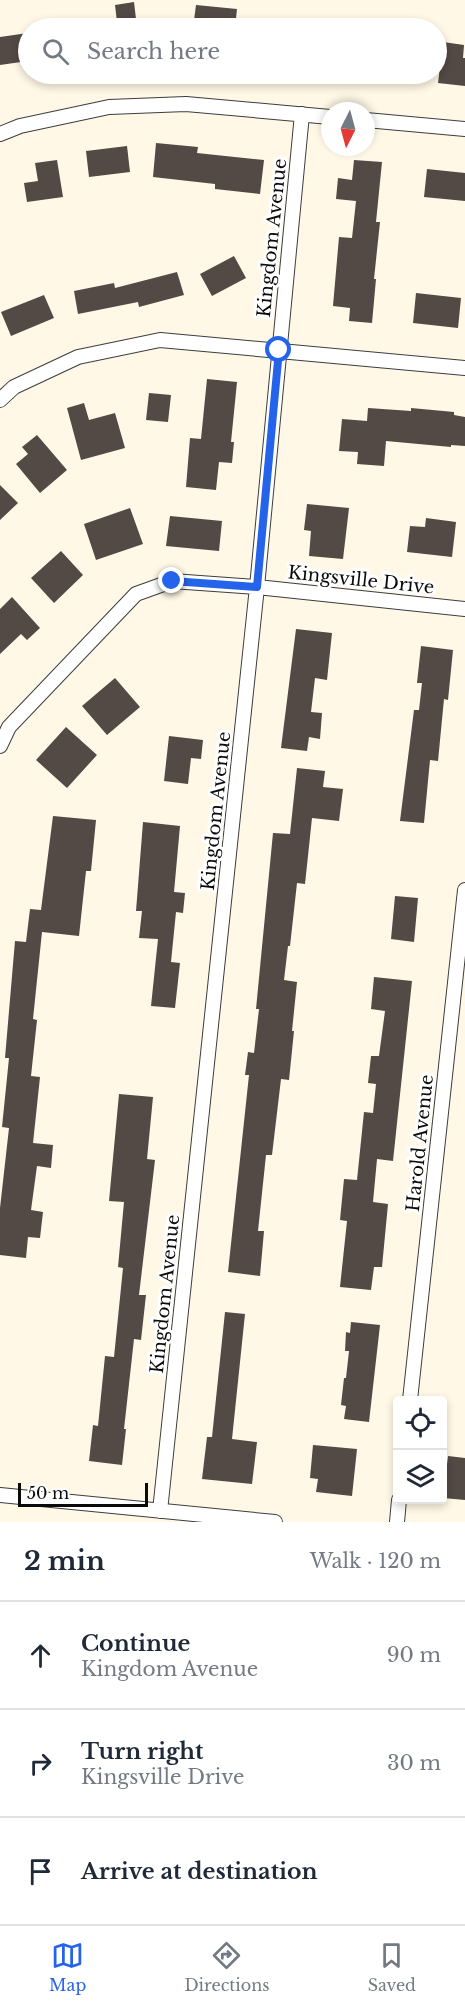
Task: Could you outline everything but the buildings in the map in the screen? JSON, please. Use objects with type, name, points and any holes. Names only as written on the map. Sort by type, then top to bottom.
[{"type":"street","points":[[0,134],[20,126],[109,107],[186,104],[321,116]]},
{"type":"street","name":"Kingdom Avenue","points":[[160,1511],[257,587],[302,114]]},
{"type":"street","points":[[375,121],[465,129]]},
{"type":"street","points":[[0,400],[14,387],[78,357],[160,340],[465,368]]},
{"type":"street","name":"Kingsville Drive","points":[[0,746],[9,727],[136,594],[172,581],[257,587],[465,609]]},
{"type":"street","name":"Harold Avenue","points":[[411,1396],[465,890]]},
{"type":"street","points":[[0,1495],[275,1522]]},
{"type":"street","points":[[397,1522],[399,1504]]},
{"type":"route","points":[[172,581],[257,587],[279,350]]}]
